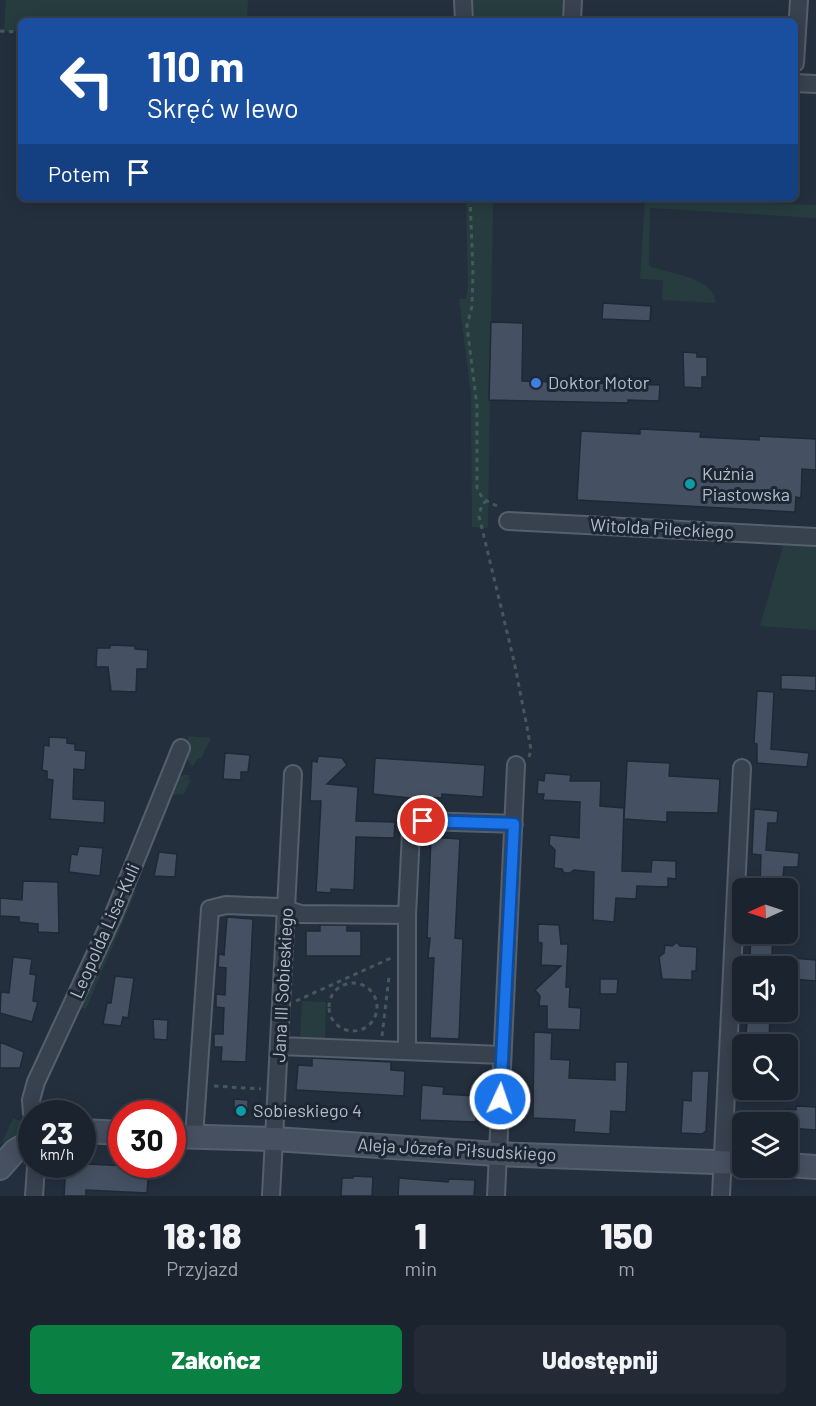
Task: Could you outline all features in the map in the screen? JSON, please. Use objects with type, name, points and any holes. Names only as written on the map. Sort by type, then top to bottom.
[{"type":"street","points":[[463,0],[464,18]]},
{"type":"street","points":[[572,18],[573,0]]},
{"type":"street","points":[[798,18],[799,0]]},
{"type":"street","points":[[798,83],[816,84]]},
{"type":"street","name":"Witolda Pileckiego","points":[[505,515],[816,537]]},
{"type":"street","name":"Leopolda Lisa-Kuli","points":[[31,1100],[36,1082],[117,906],[182,748]]},
{"type":"street","points":[[496,1196],[516,765]]},
{"type":"street","points":[[734,1112],[742,768]]},
{"type":"street","name":"Jana III Sobieskiego","points":[[272,1196],[293,774]]},
{"type":"street","points":[[407,1051],[407,915],[410,839],[414,825],[423,821],[514,824]]},
{"type":"street","points":[[186,1125],[197,1085],[210,909],[226,905],[278,907],[301,914],[407,915]]},
{"type":"street","points":[[280,1046],[502,1055]]},
{"type":"street","name":"Aleja Józefa Piłsudskiego","points":[[186,1136],[275,1139],[497,1154],[732,1162]]},
{"type":"street","points":[[0,1168],[18,1149]]},
{"type":"street","points":[[721,1196],[732,1165]]},
{"type":"street","points":[[798,1166],[816,1167]]},
{"type":"street","points":[[34,1196],[35,1178]]},
{"type":"path","points":[[0,31],[18,32]]},
{"type":"path","points":[[470,201],[472,306],[467,326],[477,406],[479,516],[498,587],[531,750],[529,757],[516,765]]},
{"type":"path","points":[[479,494],[505,515]]},
{"type":"path","points":[[480,508],[487,501]]},
{"type":"path","points":[[282,1002],[297,1001],[344,982],[391,958],[380,1051]]},
{"type":"path","points":[[344,982],[365,986],[375,999],[377,1009],[370,1024],[354,1031],[340,1028],[328,1014],[330,998],[344,982]]},
{"type":"path","points":[[377,1009],[385,1010]]},
{"type":"path","points":[[197,1085],[278,1090]]},
{"type":"green space","points":[[6,0],[248,0],[247,18],[18,18],[18,32],[4,31]]},
{"type":"green space","points":[[471,0],[569,0],[567,18],[472,18]]},
{"type":"green space","points":[[466,201],[493,201],[488,528],[472,527],[471,394],[459,299],[466,299],[468,287]]},
{"type":"green space","points":[[645,201],[816,205],[816,218],[650,208],[649,266],[699,282],[708,287],[716,303],[662,300],[663,280],[640,279]]},
{"type":"green space","points":[[784,543],[816,545],[816,630],[760,626]]},
{"type":"green space","points":[[188,736],[211,738],[201,759],[198,758],[193,767],[187,757]]},
{"type":"green space","points":[[190,775],[188,779],[191,780],[184,794],[173,795],[170,793],[178,778]]},
{"type":"green space","points":[[133,890],[136,891],[86,1009],[78,1006]]},
{"type":"green space","points":[[302,1001],[326,1002],[325,1039],[300,1037]]},
{"type":"green space","points":[[13,1118],[18,1120],[18,1136],[10,1143],[2,1143]]},
{"type":"building","points":[[603,303],[651,306],[650,321],[602,319]]},
{"type":"building","points":[[491,322],[523,323],[522,381],[660,385],[659,401],[628,400],[628,403],[489,400]]},
{"type":"building","points":[[683,352],[697,353],[697,357],[707,357],[707,377],[702,377],[702,388],[684,387]]},
{"type":"building","name":"Kuźnia Piastowska","points":[[640,429],[701,432],[700,437],[759,440],[759,436],[816,439],[816,470],[802,469],[801,498],[796,497],[795,512],[577,500],[581,431],[640,434]]},
{"type":"building","points":[[110,645],[135,646],[135,649],[148,650],[147,669],[137,669],[136,692],[111,691],[108,667],[96,667],[97,648],[110,648]]},
{"type":"building","points":[[781,675],[816,676],[816,691],[781,689]]},
{"type":"building","points":[[757,691],[774,692],[771,749],[809,753],[807,767],[757,763],[757,744],[754,743]]},
{"type":"building","points":[[49,737],[67,738],[67,743],[75,744],[75,750],[86,751],[85,770],[74,769],[73,799],[105,801],[104,823],[50,819],[53,780],[47,779],[47,771],[42,770],[44,745],[49,746]]},
{"type":"building","points":[[225,753],[250,755],[248,772],[241,772],[241,780],[223,779]]},
{"type":"building","points":[[318,756],[342,758],[347,765],[327,784],[358,787],[356,821],[395,822],[394,838],[356,837],[354,890],[331,889],[331,893],[316,892],[321,801],[310,801],[312,761],[317,762]]},
{"type":"building","points":[[375,758],[485,765],[483,797],[442,794],[442,798],[428,797],[428,800],[373,794]]},
{"type":"building","points":[[627,761],[670,763],[669,776],[720,779],[718,813],[667,812],[667,822],[624,819]]},
{"type":"building","points":[[545,773],[571,775],[570,781],[601,781],[600,806],[624,808],[622,871],[651,872],[652,860],[676,861],[676,879],[668,878],[668,887],[637,886],[636,899],[616,898],[614,922],[593,920],[594,872],[574,870],[564,873],[562,869],[554,868],[555,850],[549,844],[550,835],[579,838],[580,802],[543,800],[544,794],[537,794],[538,780],[544,781]]},
{"type":"building","points":[[754,809],[778,811],[777,823],[768,823],[766,850],[799,853],[798,867],[784,867],[783,878],[760,878],[761,855],[752,854]]},
{"type":"building","points":[[431,837],[460,839],[455,938],[463,939],[459,1039],[430,1038],[434,958],[428,958],[430,938],[427,938]]},
{"type":"building","points":[[79,846],[103,848],[100,876],[69,872],[71,854],[77,855]]},
{"type":"building","points":[[159,852],[177,854],[175,877],[154,876]]},
{"type":"building","points":[[23,881],[58,882],[59,933],[38,932],[38,924],[19,922],[19,917],[0,916],[0,898],[22,900]]},
{"type":"building","points":[[227,917],[253,919],[246,1062],[221,1061],[222,1047],[214,1047],[214,1034],[223,1034],[224,1008],[216,1007],[216,994],[225,995],[226,968],[218,967],[219,954],[224,955]]},
{"type":"building","points":[[538,924],[559,925],[561,944],[568,944],[566,987],[570,987],[569,1007],[581,1008],[580,1030],[547,1029],[547,1006],[539,1006],[540,996],[535,990],[561,966],[541,965],[542,943],[538,942]]},
{"type":"building","points":[[320,925],[347,925],[347,931],[361,931],[361,956],[306,956],[306,931],[320,931]]},
{"type":"building","points":[[677,942],[680,946],[697,947],[696,971],[692,971],[692,980],[662,979],[659,957],[664,953],[665,945],[672,946]]},
{"type":"building","points":[[751,944],[773,944],[772,956],[750,956]]},
{"type":"building","points":[[13,957],[32,959],[30,974],[36,975],[33,1001],[38,1002],[32,1022],[0,1013],[1,992],[9,993]]},
{"type":"building","points":[[798,958],[816,960],[816,981],[798,980]]},
{"type":"building","points":[[115,976],[134,978],[128,1018],[123,1017],[121,1026],[103,1024],[107,1003],[111,1003]]},
{"type":"building","points":[[600,979],[618,979],[617,994],[600,994]]},
{"type":"building","points":[[153,1019],[168,1020],[167,1040],[154,1039]]},
{"type":"building","points":[[747,1022],[770,1022],[769,1034],[746,1034]]},
{"type":"building","points":[[534,1032],[552,1033],[551,1059],[570,1060],[569,1078],[615,1080],[615,1062],[628,1062],[626,1112],[611,1111],[610,1134],[574,1132],[575,1120],[533,1118]]},
{"type":"building","points":[[0,1042],[24,1052],[20,1068],[0,1068]]},
{"type":"building","points":[[312,1058],[391,1062],[391,1070],[405,1071],[404,1096],[296,1090],[298,1065],[312,1066]]},
{"type":"building","points":[[692,1071],[709,1071],[706,1131],[702,1134],[681,1133],[683,1100],[691,1101]]},
{"type":"building","points":[[422,1085],[444,1087],[443,1094],[477,1096],[476,1122],[420,1120]]},
{"type":"building","name":"Sobieskiego 4","points":[[234,1099],[248,1100],[248,1116],[234,1115]]},
{"type":"building","points":[[796,1106],[816,1107],[816,1130],[798,1129],[798,1112],[786,1112],[786,1109],[796,1110]]},
{"type":"building","points":[[96,1164],[108,1165],[108,1178],[148,1178],[147,1193],[86,1190],[86,1196],[64,1196],[65,1178],[96,1178]]},
{"type":"building","points":[[353,1176],[373,1177],[372,1196],[341,1196],[342,1178],[353,1178]]},
{"type":"building","points":[[399,1178],[448,1182],[449,1179],[475,1180],[474,1196],[398,1196]]},
{"type":"place","name":"Doktor Motor","points":[[536,383]]},
{"type":"place","name":"Kuźnia Piastowska","points":[[690,484]]},
{"type":"place","name":"Sobieskiego 4","points":[[241,1111]]},
{"type":"route","points":[[423,821],[514,824],[500,1099]]}]
